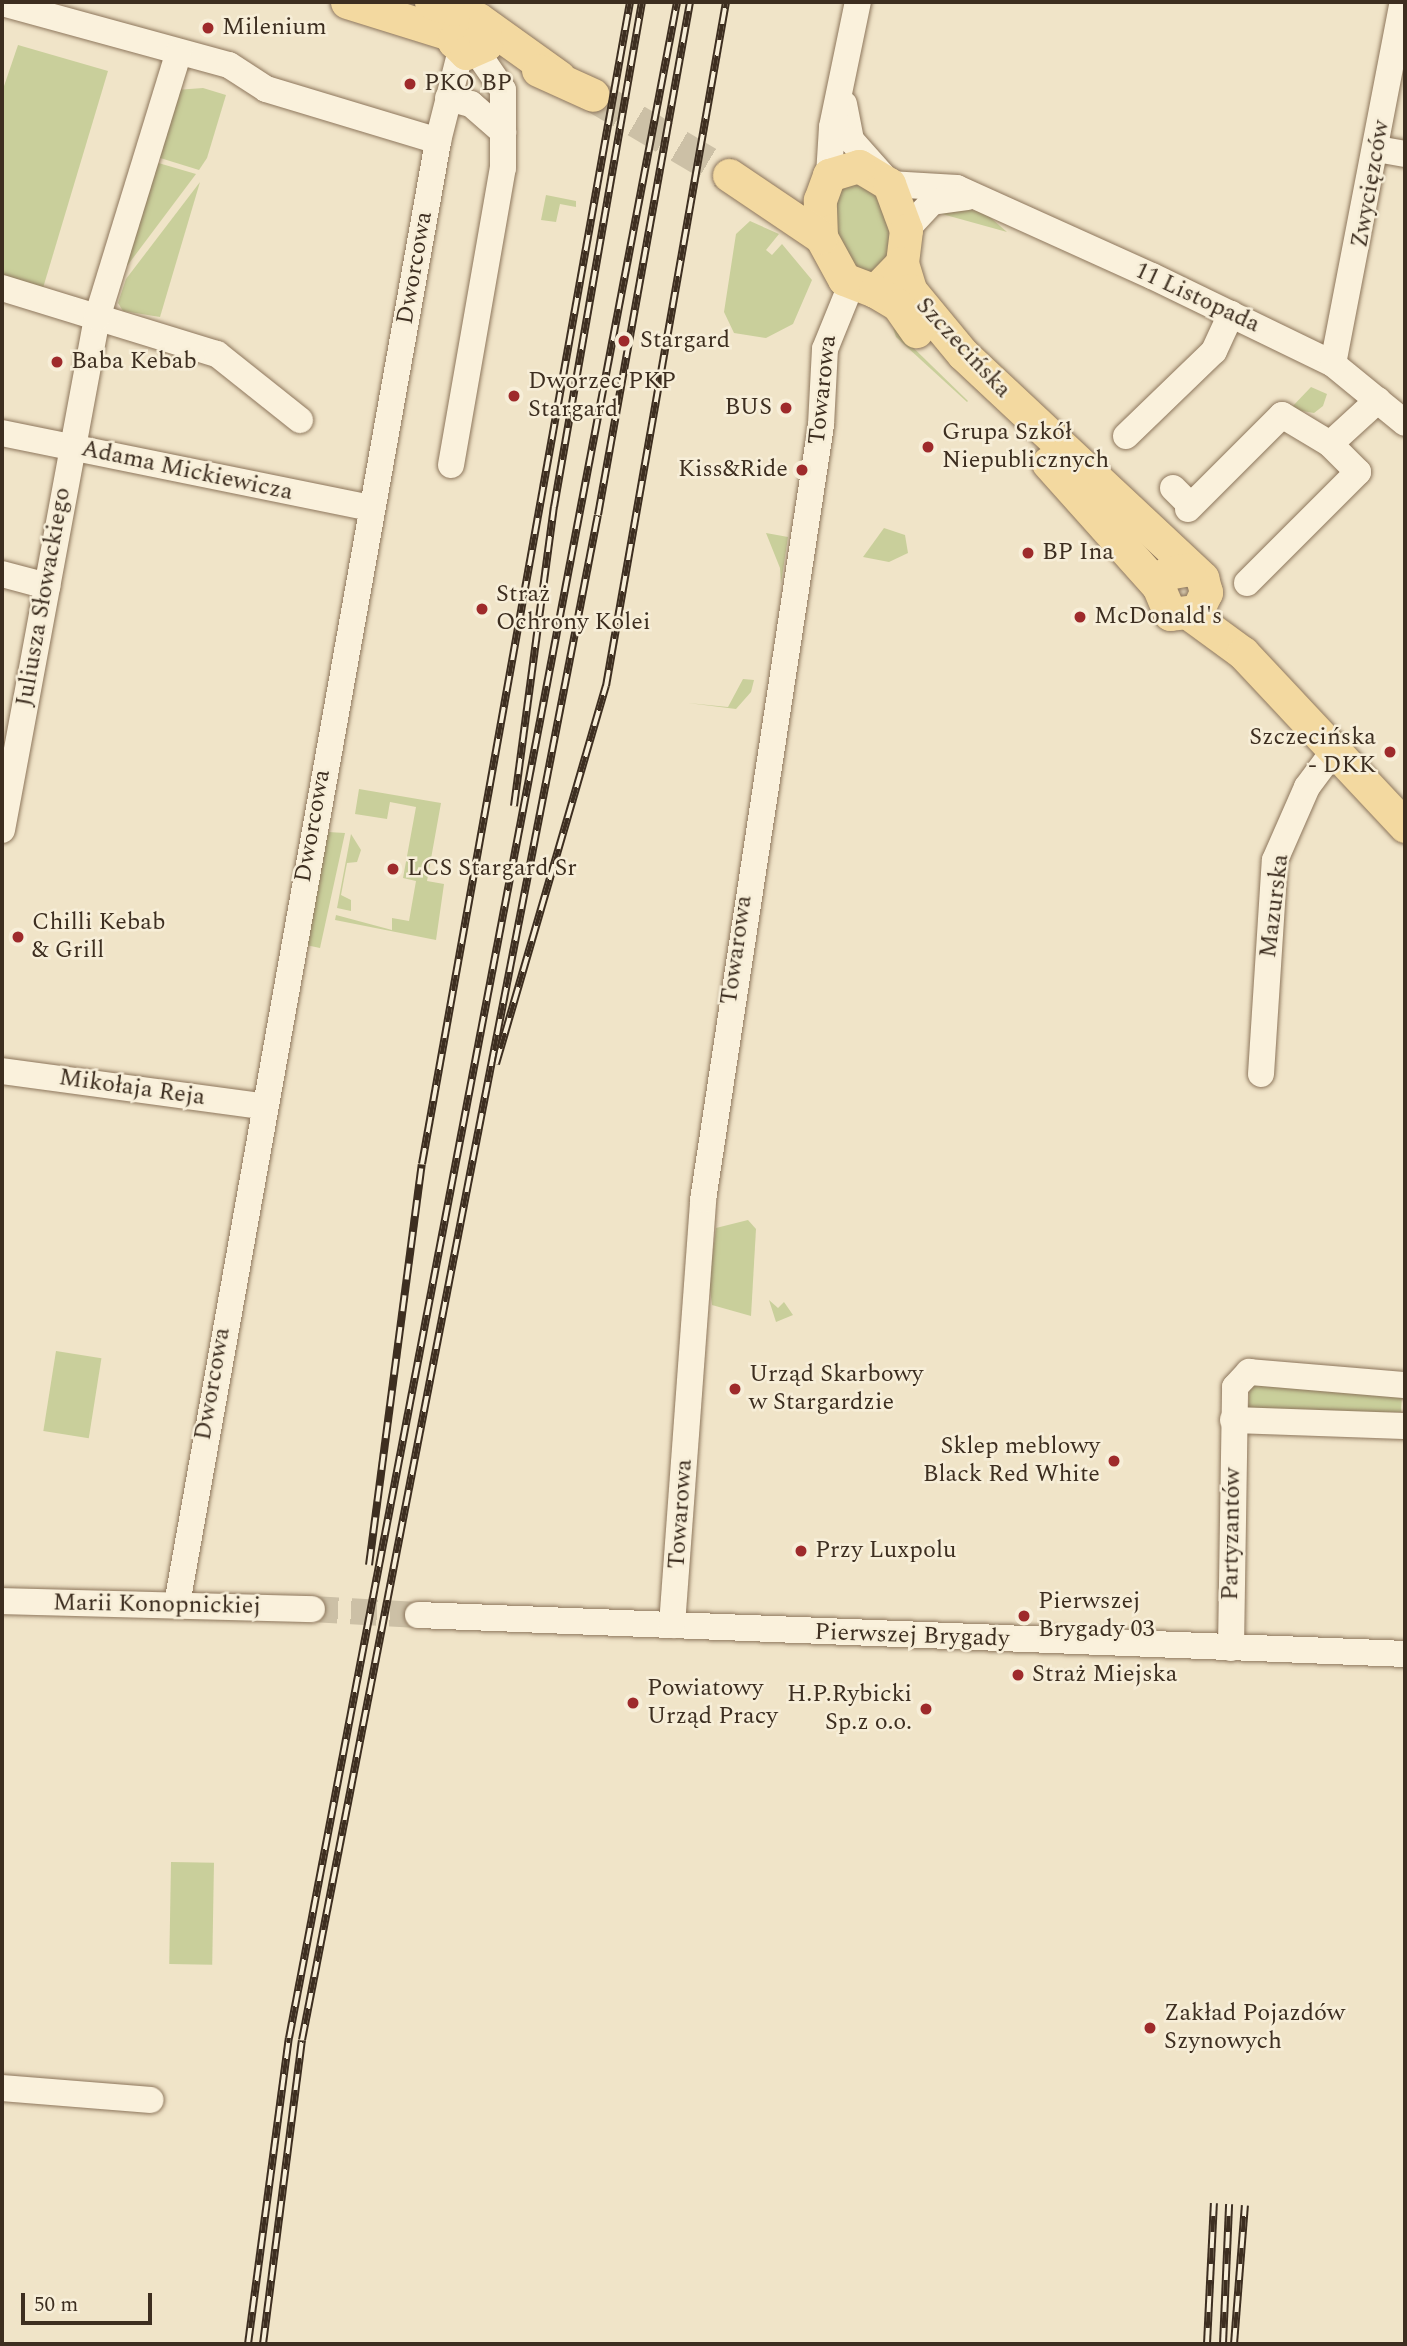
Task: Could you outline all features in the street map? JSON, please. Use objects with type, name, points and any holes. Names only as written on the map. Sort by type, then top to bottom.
[{"type":"main road","points":[[346,2],[471,31]]},
{"type":"main road","points":[[430,2],[471,31],[593,95]]},
{"type":"main road","points":[[729,175],[765,195],[821,237],[863,288],[902,263],[906,230],[886,180],[853,166],[796,198],[765,195]]},
{"type":"main road","points":[[821,237],[826,181]]},
{"type":"main road","name":"Szczecińska","points":[[902,263],[910,290],[963,354],[1196,592],[1282,662],[1405,796]]},
{"type":"main road","name":"Szczecińska","points":[[863,288],[898,305],[936,353],[1144,564],[1158,586],[1170,614],[1196,592]]},
{"type":"main road","points":[[1158,586],[1167,573],[1196,592]]},
{"type":"main road","name":"Szczecińska","points":[[1196,592],[1243,653],[1333,752],[1405,825]]},
{"type":"street","points":[[826,181],[858,2]]},
{"type":"street","name":"Zwycięzców","points":[[1333,364],[1377,149],[1403,2]]},
{"type":"street","points":[[2,3],[229,65],[266,89],[438,141]]},
{"type":"street","points":[[451,465],[495,226],[503,132],[503,90],[471,31]]},
{"type":"street","name":"Dworcowa","points":[[177,1604],[262,1106],[438,141],[448,97],[471,31]]},
{"type":"street","name":"Juliusza Słowackiego","points":[[2,830],[97,318],[179,52]]},
{"type":"street","points":[[503,90],[525,79],[559,77]]},
{"type":"street","points":[[842,88],[851,140],[886,180]]},
{"type":"street","points":[[448,97],[471,104],[503,132]]},
{"type":"street","points":[[1377,149],[1405,154]]},
{"type":"street","name":"11 Listopada","points":[[886,180],[938,183],[1231,314],[1333,364],[1405,423]]},
{"type":"street","name":"11 Listopada","points":[[906,230],[921,208],[936,199],[975,198]]},
{"type":"street","points":[[2,288],[216,354],[300,420]]},
{"type":"street","name":"Towarowa","points":[[672,1625],[703,1200],[821,425],[825,349],[863,288]]},
{"type":"street","points":[[1126,436],[1214,351],[1231,314]]},
{"type":"street","points":[[1330,444],[1378,400]]},
{"type":"street","points":[[1184,501],[1282,415],[1330,444],[1358,472],[1247,583]]},
{"type":"street","name":"Adama Mickiewicza","points":[[2,433],[372,508]]},
{"type":"street","points":[[2,574],[47,586]]},
{"type":"street","name":"Mazurska","points":[[1261,1074],[1275,860],[1307,786],[1333,752]]},
{"type":"street","name":"Mikołaja Reja","points":[[2,1071],[262,1106]]},
{"type":"street","name":"Partyzantów","points":[[1231,1648],[1235,1387],[1250,1372],[1405,1385]]},
{"type":"street","points":[[1233,1420],[1405,1426]]},
{"type":"street","name":"Marii Konopnickiej","points":[[2,1601],[312,1609]]},
{"type":"street","name":"Pierwszej Brygady","points":[[418,1615],[1405,1654]]},
{"type":"street","points":[[2,2088],[151,2100]]},
{"type":"green space","points":[[18,45],[108,71],[43,288],[2,276],[2,92]]},
{"type":"green space","points":[[203,88],[226,95],[207,158],[199,170],[157,157],[176,90]]},
{"type":"green space","points":[[155,162],[196,174],[124,270]]},
{"type":"green space","points":[[857,178],[871,185],[889,218],[890,251],[870,278],[839,252],[832,195]]},
{"type":"green space","points":[[200,182],[160,317],[123,311],[118,303],[126,279]]},
{"type":"green space","points":[[546,195],[576,201],[576,207],[560,204],[556,222],[541,220]]},
{"type":"green space","points":[[938,205],[984,212],[1007,232],[942,214]]},
{"type":"green space","points":[[750,221],[779,234],[766,250],[772,255],[782,244],[812,280],[793,324],[766,338],[734,333],[724,312],[736,234]]},
{"type":"green space","points":[[893,328],[968,401],[896,337]]},
{"type":"green space","points":[[1311,387],[1327,394],[1323,406],[1314,413],[1290,409]]},
{"type":"green space","points":[[884,528],[905,535],[908,553],[889,562],[863,557]]},
{"type":"green space","points":[[766,533],[788,537],[781,584],[780,568]]},
{"type":"green space","points":[[743,679],[754,680],[751,692],[736,709],[688,703],[728,707]]},
{"type":"green space","points":[[359,789],[441,803],[427,881],[444,884],[436,940],[335,920],[336,915],[392,930],[392,918],[409,921],[416,881],[403,878],[416,807],[390,802],[387,819],[355,814]]},
{"type":"green space","points":[[328,832],[345,833],[320,948],[306,945]]},
{"type":"green space","points":[[351,834],[361,850],[357,862],[347,863],[341,895],[351,900],[351,911],[337,908]]},
{"type":"green space","points":[[748,1220],[756,1229],[751,1316],[712,1305],[709,1282],[716,1228]]},
{"type":"green space","points":[[769,1300],[778,1308],[784,1302],[793,1315],[776,1322]]},
{"type":"green space","points":[[56,1351],[101,1358],[89,1438],[43,1431]]},
{"type":"green space","points":[[1250,1385],[1402,1395],[1401,1412],[1248,1412]]},
{"type":"green space","points":[[171,1862],[214,1863],[212,1965],[169,1964]]},
{"type":"tunnel","points":[[593,95],[729,175]]},
{"type":"tunnel","points":[[312,1609],[418,1615]]},
{"type":"railway","points":[[369,1565],[422,1164],[630,2]]},
{"type":"railway","points":[[514,806],[554,507],[642,2]]},
{"type":"railway","points":[[248,2344],[289,2038],[677,2]]},
{"type":"railway","points":[[263,2344],[302,2040],[598,515],[690,2]]},
{"type":"railway","points":[[496,1064],[606,686],[726,2]]},
{"type":"railway","points":[[1207,2344],[1214,2203]]},
{"type":"railway","points":[[1223,2344],[1229,2204]]},
{"type":"railway","points":[[1234,2344],[1245,2205]]},
{"type":"place","name":"Milenium","points":[[208,28]]},
{"type":"place","name":"PKO BP","points":[[410,84]]},
{"type":"place","name":"Stargard","points":[[624,341]]},
{"type":"place","name":"Baba Kebab","points":[[57,362]]},
{"type":"place","name":"Dworzec PKP Stargard","points":[[514,396]]},
{"type":"place","name":"BUS","points":[[786,408]]},
{"type":"place","name":"Grupa Szkół Niepublicznych","points":[[928,447]]},
{"type":"place","name":"Kiss&Ride","points":[[802,470]]},
{"type":"place","name":"BP Ina","points":[[1028,553]]},
{"type":"place","name":"Straż Ochrony Kolei","points":[[482,609]]},
{"type":"place","name":"McDonald's","points":[[1080,617]]},
{"type":"place","name":"Szczecińska - DKK","points":[[1390,752]]},
{"type":"place","name":"LCS Stargard Sr","points":[[393,869]]},
{"type":"place","name":"Chilli Kebab & Grill","points":[[18,937]]},
{"type":"place","name":"Urząd Skarbowy w Stargardzie","points":[[735,1389]]},
{"type":"place","name":"Sklep meblowy Black Red White","points":[[1114,1461]]},
{"type":"place","name":"Przy Luxpolu","points":[[801,1551]]},
{"type":"place","name":"Pierwszej Brygady 03","points":[[1024,1616]]},
{"type":"place","name":"Straż Miejska","points":[[1018,1675]]},
{"type":"place","name":"Powiatowy Urząd Pracy","points":[[633,1703]]},
{"type":"place","name":"H.P.Rybicki Sp.z o.o.","points":[[926,1709]]},
{"type":"place","name":"Zakład Pojazdów Szynowych","points":[[1150,2028]]}]
